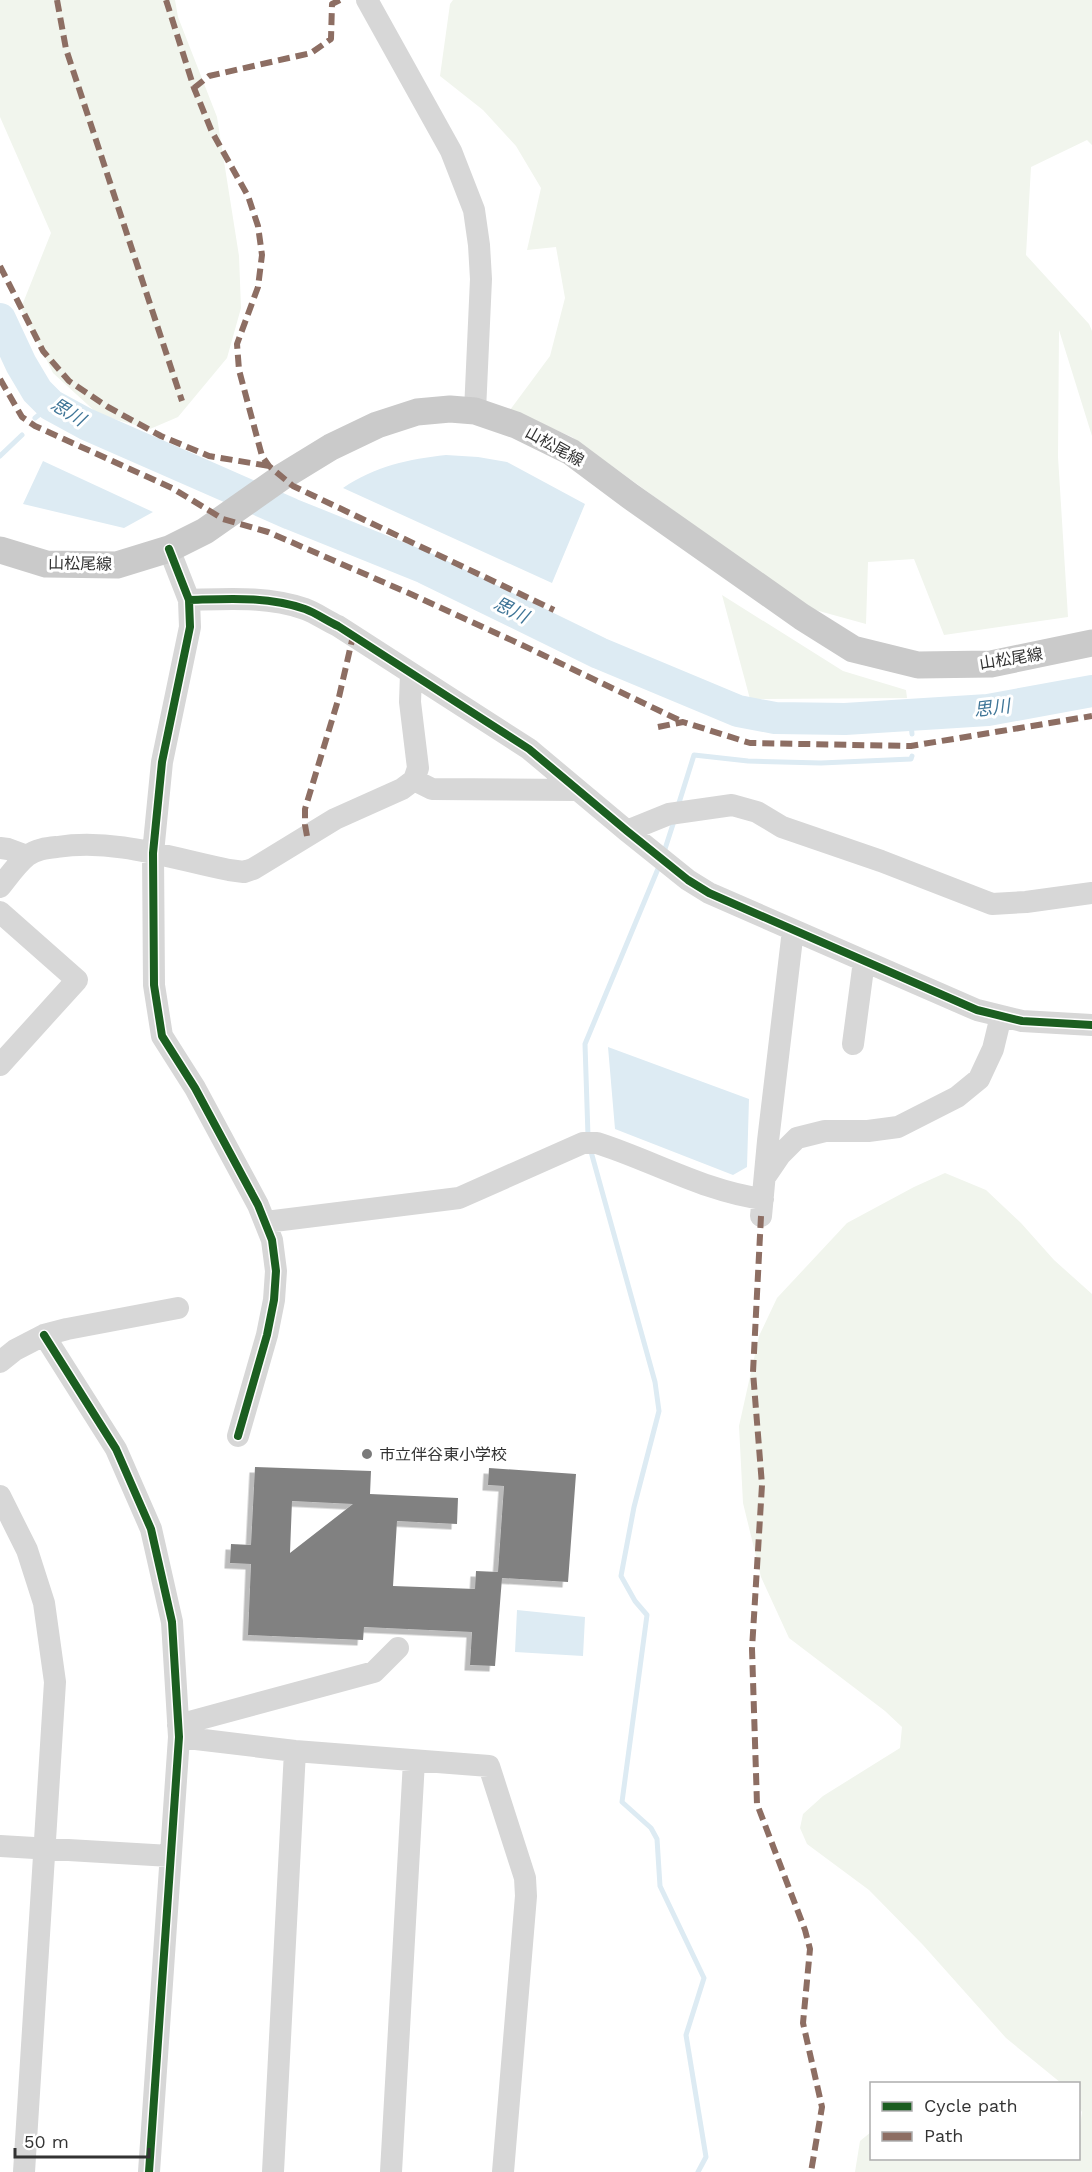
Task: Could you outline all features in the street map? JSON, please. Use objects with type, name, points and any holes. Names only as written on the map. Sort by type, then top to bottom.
[{"type":"main road","name":"山松尾線","points":[[0,550],[46,564],[117,565],[169,549],[205,531],[331,447],[377,425],[417,412],[475,411],[516,425],[571,452],[802,617],[853,649],[918,665],[991,664],[1092,643]]},
{"type":"street","points":[[367,0],[451,151],[474,210],[481,279],[475,411]]},
{"type":"street","points":[[169,549],[189,600],[190,627],[162,762],[153,853],[154,985],[162,1036],[195,1088],[266,1222],[274,1256],[274,1300],[267,1335],[238,1436]]},
{"type":"street","points":[[189,600],[257,599],[308,610],[338,626],[529,749],[652,852],[709,893],[977,1010],[1022,1021],[1092,1025]]},
{"type":"street","points":[[0,887],[27,856],[39,850],[90,844],[137,849],[187,862],[244,872],[268,860],[335,819],[402,789],[414,780],[418,768],[410,702],[411,674]]},
{"type":"street","points":[[414,780],[432,789],[577,790]]},
{"type":"street","points":[[627,831],[678,813],[732,805],[757,812],[782,826],[992,904],[1092,893]]},
{"type":"street","points":[[0,848],[27,856]]},
{"type":"street","points":[[0,912],[77,980],[0,1065]]},
{"type":"street","points":[[763,1197],[793,930]]},
{"type":"street","points":[[853,1044],[864,961]]},
{"type":"street","points":[[763,1197],[780,1155],[797,1138],[825,1131],[868,1131],[898,1127],[957,1097],[979,1079],[993,1049],[1001,1016]]},
{"type":"street","points":[[266,1222],[459,1198],[590,1143],[743,1197],[763,1197]]},
{"type":"street","points":[[0,1362],[15,1350],[44,1335],[178,1308]]},
{"type":"street","points":[[44,1335],[116,1449],[151,1529],[172,1622],[178,1731],[149,2172]]},
{"type":"street","points":[[0,1496],[27,1550],[44,1603],[55,1682],[24,2172]]},
{"type":"street","points":[[178,1731],[374,1672],[398,1648]]},
{"type":"street","points":[[178,1731],[295,1750],[489,1766],[525,1878],[526,1896],[503,2172]]},
{"type":"street","points":[[273,2172],[295,1750]]},
{"type":"street","points":[[391,2172],[414,1761]]},
{"type":"street","points":[[0,1846],[170,1856]]},
{"type":"shaded area","points":[[0,0],[175,0],[178,17],[217,117],[239,256],[241,308],[227,358],[178,417],[150,429],[99,415],[53,373],[21,308],[51,233],[0,117]]},
{"type":"shaded area","points":[[453,0],[1092,0],[1092,145],[1087,140],[1031,167],[1026,255],[1089,324],[1092,331],[1092,436],[1059,330],[1058,457],[1068,617],[944,635],[914,559],[868,562],[866,624],[808,608],[572,437],[510,410],[550,356],[565,298],[556,247],[527,250],[541,188],[516,146],[483,110],[440,76],[450,4]]},
{"type":"shaded area","points":[[446,455],[507,462],[585,504],[552,583],[343,488],[380,469]]},
{"type":"shaded area","points":[[43,461],[153,512],[124,528],[23,504]]},
{"type":"shaded area","points":[[722,595],[843,671],[906,690],[907,698],[750,699]]},
{"type":"shaded area","points":[[608,1047],[749,1099],[747,1167],[733,1175],[615,1129]]},
{"type":"shaded area","points":[[945,1173],[986,1190],[1021,1223],[1054,1260],[1092,1294],[1092,2172],[855,2172],[860,2141],[870,2133],[870,2160],[1080,2160],[1082,2112],[1080,2082],[1060,2082],[1006,2038],[923,1945],[869,1890],[807,1844],[800,1828],[803,1814],[823,1796],[900,1748],[902,1727],[885,1711],[789,1638],[761,1577],[743,1503],[739,1426],[759,1336],[777,1298],[847,1223]]},
{"type":"shaded area","points":[[517,1610],[585,1617],[583,1656],[515,1652]]},
{"type":"building","points":[[255,1467],[371,1471],[370,1494],[458,1498],[457,1524],[397,1521],[393,1586],[475,1589],[476,1571],[498,1572],[504,1486],[488,1485],[489,1468],[576,1474],[568,1582],[502,1578],[495,1666],[470,1665],[472,1632],[364,1627],[363,1640],[248,1635],[251,1564],[230,1563],[231,1544],[251,1545]],"holes":[[[292,1501],[353,1504],[290,1553]]]},
{"type":"waterway","name":"思川","points":[[0,319],[21,364],[37,391],[51,405],[86,424],[291,514],[425,568],[599,653],[738,711],[775,718],[845,719],[988,710],[1092,691]]},
{"type":"waterway","points":[[35,418],[51,405]]},
{"type":"waterway","points":[[0,456],[22,435]]},
{"type":"waterway","points":[[910,715],[912,734]]},
{"type":"waterway","points":[[678,806],[694,755],[748,761],[821,763],[911,759],[912,756]]},
{"type":"waterway","points":[[664,852],[675,818]]},
{"type":"waterway","points":[[588,1136],[585,1044],[660,864]]},
{"type":"waterway","points":[[590,1148],[655,1382],[659,1411],[634,1507],[621,1576],[635,1601],[647,1615],[622,1802],[651,1828],[657,1839],[660,1886],[704,1978],[686,2035],[706,2157],[698,2172]]},
{"type":"marked path","points":[[57,0],[66,49],[182,401]]},
{"type":"marked path","points":[[166,0],[194,88],[212,132],[248,196],[258,226],[262,255],[258,287],[237,344],[239,370],[262,456],[269,466],[293,486],[554,610]]},
{"type":"marked path","points":[[194,88],[209,76],[311,53],[331,39],[332,4],[340,0]]},
{"type":"marked path","points":[[0,266],[43,351],[69,381],[108,407],[161,436],[209,456],[269,466]]},
{"type":"marked path","points":[[0,379],[22,417],[35,426],[172,488],[223,519],[268,532],[413,595],[683,722]]},
{"type":"marked path","points":[[307,836],[305,809],[339,697],[353,636]]},
{"type":"marked path","points":[[658,727],[683,722],[750,743],[911,746],[1092,716]]},
{"type":"marked path","points":[[761,1216],[753,1372],[762,1485],[752,1649],[757,1804],[805,1930],[810,1949],[803,2023],[822,2107],[811,2172]]},
{"type":"cycle path","points":[[169,549],[189,600],[190,627],[162,762],[153,853],[154,985],[162,1036],[195,1088],[258,1205],[272,1240],[276,1271],[274,1300],[267,1335],[238,1436]]},
{"type":"cycle path","points":[[189,600],[247,599],[276,602],[305,609],[338,626],[529,749],[688,880],[709,893],[977,1010],[1022,1021],[1092,1025]]},
{"type":"cycle path","points":[[44,1335],[116,1449],[151,1529],[172,1622],[179,1737],[149,2172]]},
{"type":"place","name":"市立伴谷東小学校","points":[[367,1454]]}]
